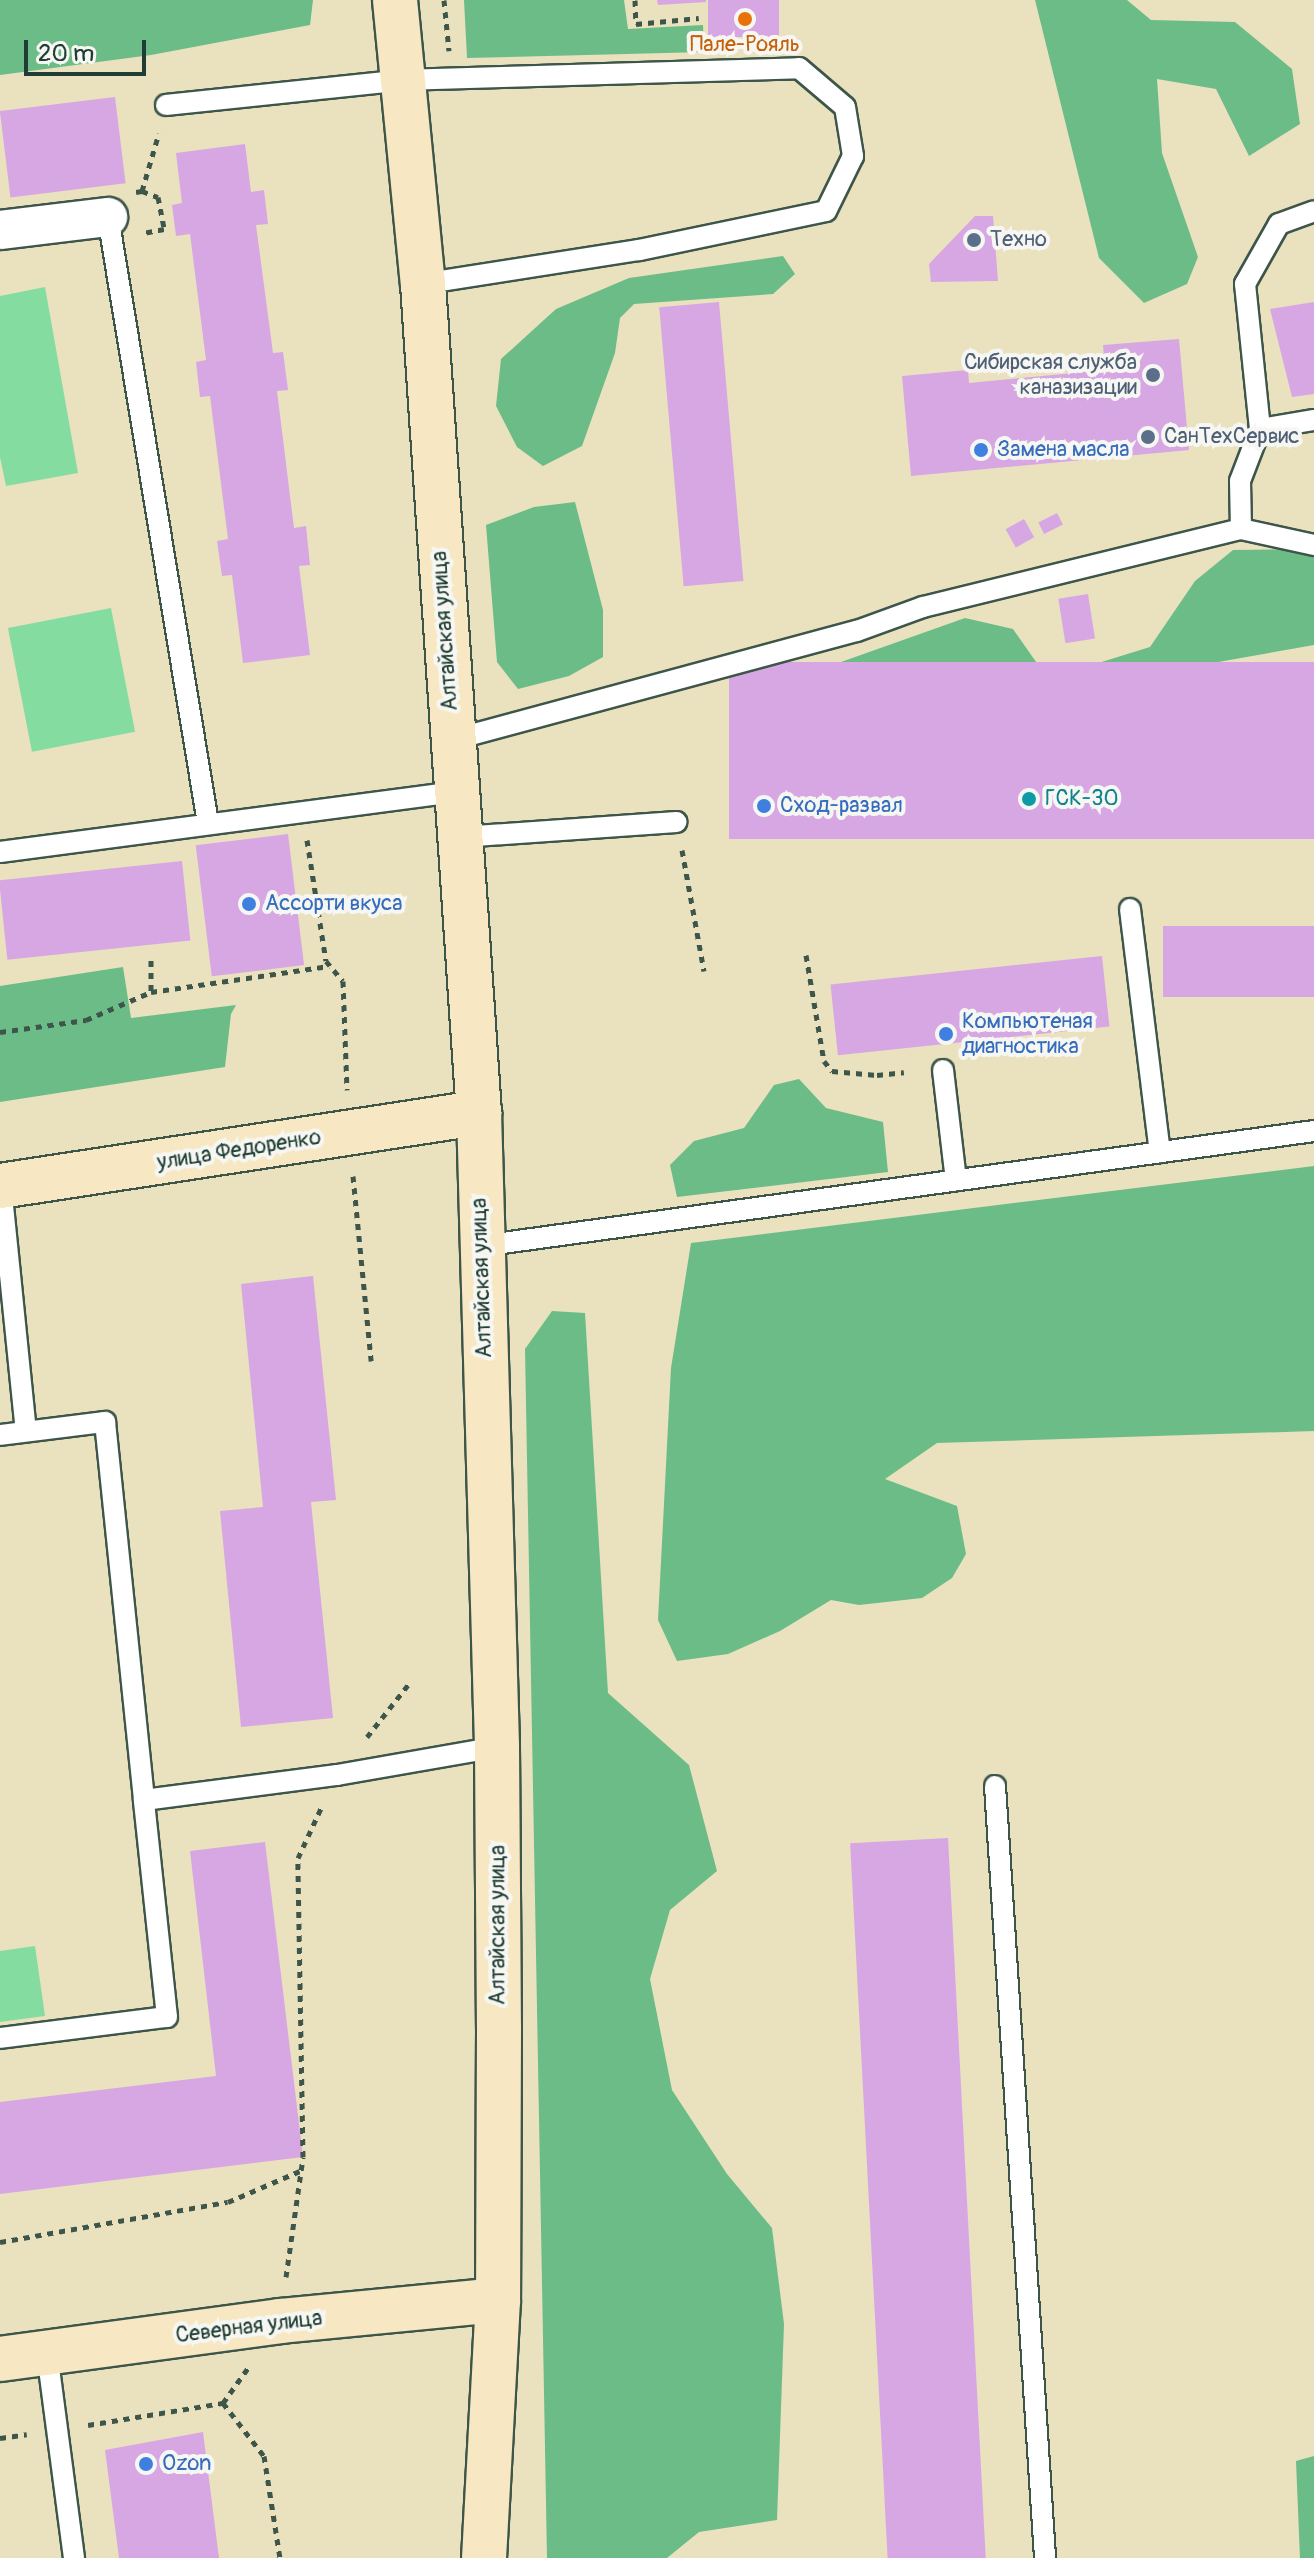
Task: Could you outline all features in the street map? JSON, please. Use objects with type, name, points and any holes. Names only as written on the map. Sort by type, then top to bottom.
[{"type":"main road","name":"Алтайская улица","points":[[395,0],[423,284],[479,1113],[497,1747],[498,2300],[484,2558]]},
{"type":"main road","name":"улица Федоренко","points":[[1,1186],[479,1113]]},
{"type":"main road","name":"Северная улица","points":[[0,2359],[280,2321],[498,2300]]},
{"type":"street","points":[[0,230],[108,217]]},
{"type":"lane","points":[[166,105],[402,80],[799,68],[845,107],[853,156],[826,211],[639,250],[423,284]]},
{"type":"lane","points":[[1241,529],[1240,481],[1260,429],[1245,284],[1279,224],[1314,211]]},
{"type":"lane","points":[[108,217],[208,823]]},
{"type":"lane","points":[[1260,429],[1314,420]]},
{"type":"lane","points":[[452,740],[857,631],[923,607],[1241,529],[1314,545]]},
{"type":"lane","points":[[0,852],[456,792]]},
{"type":"lane","points":[[461,837],[676,822]]},
{"type":"lane","points":[[1130,909],[1160,1152]]},
{"type":"lane","points":[[943,1070],[956,1180]]},
{"type":"lane","points":[[481,1246],[1314,1131]]},
{"type":"lane","points":[[1,1186],[26,1431]]},
{"type":"lane","points":[[0,1435],[105,1422],[167,2017],[0,2038]]},
{"type":"lane","points":[[144,1800],[337,1775],[497,1747]]},
{"type":"lane","points":[[995,1786],[1045,2558]]},
{"type":"lane","points":[[47,2353],[74,2558]]},
{"type":"path","points":[[444,0],[451,78]]},
{"type":"path","points":[[635,0],[636,24],[699,18]]},
{"type":"path","points":[[108,217],[104,197],[142,191],[166,105]]},
{"type":"path","points":[[302,811],[326,961],[343,981],[349,1133],[371,1361]]},
{"type":"path","points":[[676,822],[704,971]]},
{"type":"path","points":[[806,955],[824,1061],[832,1071],[877,1075],[904,1072]]},
{"type":"path","points":[[151,960],[151,992]]},
{"type":"path","points":[[0,1032],[86,1020],[151,992],[330,966]]},
{"type":"path","points":[[0,2438],[223,2403],[280,2321],[301,2170],[298,1858],[337,1775],[411,1681]]},
{"type":"path","points":[[0,2242],[228,2202],[301,2170]]},
{"type":"path","points":[[223,2403],[264,2456],[280,2558]]},
{"type":"green space","points":[[0,0],[313,0],[310,25],[151,55],[0,75]]},
{"type":"green space","points":[[464,0],[624,0],[628,29],[703,25],[704,52],[467,58]]},
{"type":"green space","points":[[1035,0],[1127,0],[1151,20],[1235,22],[1292,69],[1300,124],[1249,156],[1216,89],[1157,79],[1162,153],[1198,257],[1187,284],[1144,303],[1099,258]]},
{"type":"green space","points":[[783,256],[795,274],[773,294],[634,304],[620,318],[615,353],[582,446],[543,466],[517,447],[496,406],[501,359],[556,309],[629,278]]},
{"type":"green space","points":[[45,287],[78,473],[6,486],[0,457],[0,296]]},
{"type":"green space","points":[[575,502],[603,610],[603,657],[569,676],[518,689],[497,662],[486,525],[534,507]]},
{"type":"green space","points":[[1301,549],[1314,556],[1314,645],[818,733],[798,706],[802,685],[841,662],[965,618],[1013,629],[1041,669],[1079,669],[1150,647],[1195,581],[1233,550]]},
{"type":"green space","points":[[111,608],[135,732],[32,752],[8,628]]},
{"type":"green space","points":[[123,967],[131,1018],[236,1005],[231,1014],[225,1067],[0,1102],[0,986]]},
{"type":"green space","points":[[799,1079],[826,1108],[883,1122],[888,1172],[677,1197],[670,1165],[694,1141],[744,1128],[774,1085]]},
{"type":"green space","points":[[1314,1166],[1314,1431],[937,1443],[885,1479],[957,1506],[966,1554],[952,1578],[922,1598],[859,1605],[831,1600],[780,1631],[728,1654],[677,1661],[658,1620],[671,1368],[691,1243]]},
{"type":"green space","points":[[552,1311],[585,1313],[608,1693],[689,1765],[717,1871],[670,1910],[650,1979],[672,2090],[727,2174],[772,2228],[784,2324],[777,2520],[699,2532],[667,2558],[547,2558],[525,1349]]},
{"type":"green space","points":[[35,1946],[45,2016],[0,2022],[0,1951]]},
{"type":"green space","points":[[1314,2456],[1314,2558],[1300,2558],[1296,2461]]},
{"type":"building","points":[[657,0],[706,0],[706,2],[658,5]]},
{"type":"building","name":"Пале-Рояль","points":[[708,0],[779,0],[779,37],[708,37]]},
{"type":"building","points":[[115,97],[126,183],[10,197],[0,111]]},
{"type":"building","points":[[245,144],[251,192],[264,190],[268,224],[256,225],[273,353],[283,352],[288,390],[277,391],[294,528],[306,526],[310,565],[299,566],[310,655],[243,663],[232,575],[222,576],[217,541],[228,539],[210,396],[200,397],[196,362],[206,360],[190,234],[176,236],[172,205],[182,203],[176,153]]},
{"type":"building","name":"Техно","points":[[975,216],[993,216],[998,281],[931,282],[929,264]]},
{"type":"building","points":[[719,302],[743,581],[684,586],[659,307]]},
{"type":"building","points":[[1314,302],[1314,394],[1292,397],[1270,309]]},
{"type":"building","points":[[1179,339],[1189,450],[911,476],[902,376],[968,370],[969,383],[1105,370],[1103,345]]},
{"type":"building","points":[[1057,513],[1063,525],[1044,534],[1038,523]]},
{"type":"building","points":[[1024,519],[1034,537],[1016,548],[1006,529]]},
{"type":"building","points":[[1088,594],[1095,638],[1065,643],[1058,599]]},
{"type":"building","name":"ГСК-30","points":[[729,662],[1314,662],[1314,839],[729,839]]},
{"type":"building","name":"Ассорти вкуса","points":[[288,834],[304,965],[212,976],[196,845]]},
{"type":"building","points":[[182,861],[190,941],[7,960],[0,880]]},
{"type":"building","points":[[1163,926],[1314,926],[1314,997],[1163,997]]},
{"type":"building","points":[[1102,956],[1109,1027],[838,1055],[830,985]]},
{"type":"building","points":[[313,1276],[336,1500],[311,1502],[333,1718],[241,1727],[220,1511],[263,1507],[241,1284]]},
{"type":"building","points":[[948,1838],[986,2558],[888,2558],[850,1843]]},
{"type":"building","points":[[265,1842],[303,2157],[0,2194],[0,2102],[216,2076],[190,1851]]},
{"type":"building","points":[[203,2432],[219,2558],[119,2558],[105,2450]]},
{"type":"place","name":"Пале-Рояль","points":[[745,19]]},
{"type":"place","name":"Техно","points":[[974,240]]},
{"type":"place","name":"Сибирская служба каназизации","points":[[1153,375]]},
{"type":"place","name":"СанТехСервис","points":[[1148,437]]},
{"type":"place","name":"Замена масла","points":[[981,450]]},
{"type":"place","name":"ГСК-30","points":[[1029,799]]},
{"type":"place","name":"Сход-развал","points":[[764,806]]},
{"type":"place","name":"Ассорти вкуса","points":[[249,904]]},
{"type":"place","name":"Компьютеная диагностика","points":[[946,1034]]},
{"type":"place","name":"Ozon","points":[[146,2464]]}]
